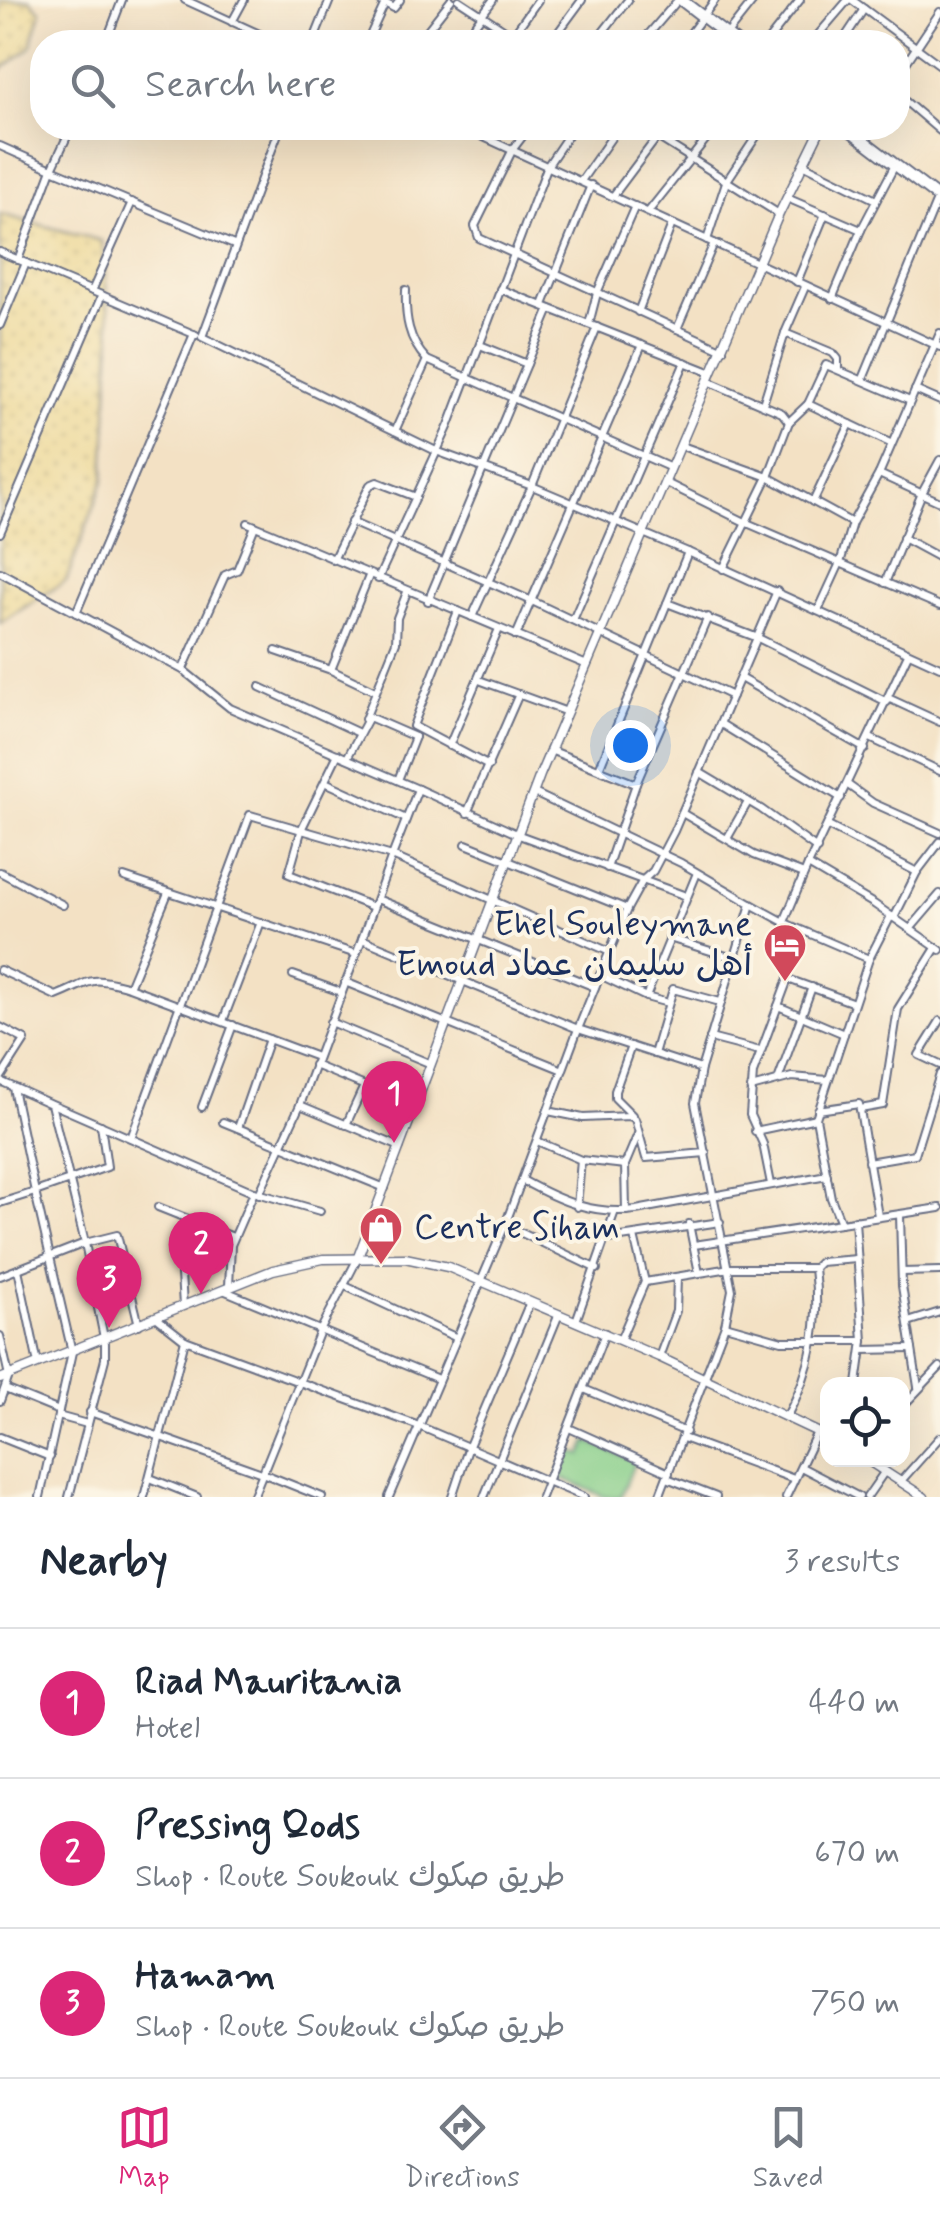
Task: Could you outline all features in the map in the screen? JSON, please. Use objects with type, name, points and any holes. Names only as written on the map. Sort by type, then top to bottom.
[{"type":"main road","points":[[680,0],[720,30]]},
{"type":"main road","points":[[866,140],[939,199]]},
{"type":"street","points":[[111,30],[122,0]]},
{"type":"street","points":[[185,0],[246,30]]},
{"type":"street","points":[[232,22],[244,0]]},
{"type":"street","points":[[318,30],[330,0]]},
{"type":"street","points":[[371,30],[382,1],[394,8],[400,0]]},
{"type":"street","points":[[427,30],[451,0]]},
{"type":"street","points":[[459,0],[500,30]]},
{"type":"street","points":[[471,30],[492,0]]},
{"type":"street","points":[[516,30],[538,0]]},
{"type":"street","points":[[560,30],[582,0]]},
{"type":"street","points":[[604,30],[628,0]]},
{"type":"street","points":[[653,30],[680,0]]},
{"type":"street","points":[[694,30],[715,0]]},
{"type":"street","points":[[738,30],[754,0]]},
{"type":"street","points":[[776,30],[800,0]]},
{"type":"street","points":[[823,30],[850,0],[893,30]]},
{"type":"street","points":[[850,30],[864,9]]},
{"type":"street","points":[[910,56],[940,12]]},
{"type":"street","points":[[910,43],[940,65]]},
{"type":"street","points":[[910,106],[940,132]]},
{"type":"street","points":[[0,325],[65,140]]},
{"type":"street","points":[[76,613],[198,336],[275,140]]},
{"type":"street","points":[[492,140],[937,346]]},
{"type":"street","points":[[519,140],[476,226],[479,238],[722,350]]},
{"type":"street","points":[[331,670],[416,497],[467,379],[548,165],[565,140]]},
{"type":"street","points":[[581,181],[610,140]]},
{"type":"street","points":[[613,196],[653,140]]},
{"type":"street","points":[[662,140],[779,214]]},
{"type":"street","points":[[648,212],[705,140]]},
{"type":"street","points":[[677,330],[710,242],[726,182],[754,140]]},
{"type":"street","points":[[253,1497],[320,1330],[358,1256],[550,750],[779,214],[814,140]]},
{"type":"street","points":[[0,146],[234,245]]},
{"type":"street","points":[[802,163],[876,200]]},
{"type":"street","points":[[832,299],[860,230],[895,165]]},
{"type":"street","points":[[428,600],[527,364],[555,274],[591,185]]},
{"type":"street","points":[[787,198],[860,230]]},
{"type":"street","points":[[863,379],[939,199]]},
{"type":"street","points":[[92,291],[132,202]]},
{"type":"street","points":[[472,618],[532,486],[593,325],[597,293],[635,206]]},
{"type":"street","points":[[796,282],[825,214]]},
{"type":"street","points":[[638,312],[672,224]]},
{"type":"street","points":[[0,252],[198,336],[436,451],[532,486],[688,552],[940,667]]},
{"type":"street","points":[[763,404],[785,333],[805,287]]},
{"type":"street","points":[[500,289],[685,362],[787,417],[789,422]]},
{"type":"street","points":[[406,290],[408,327],[416,348],[426,360],[672,468]]},
{"type":"street","points":[[0,534],[102,295]]},
{"type":"street","points":[[785,333],[833,353],[838,358],[838,368]]},
{"type":"street","points":[[818,611],[840,563],[852,523],[879,474],[940,333]]},
{"type":"street","points":[[480,345],[527,364]]},
{"type":"street","points":[[516,636],[642,345]]},
{"type":"street","points":[[395,431],[426,360]]},
{"type":"street","points":[[573,620],[685,362]]},
{"type":"street","points":[[723,568],[748,523],[789,422],[808,404],[822,368],[838,368],[910,401]]},
{"type":"street","points":[[915,390],[940,401]]},
{"type":"street","points":[[808,404],[890,443]]},
{"type":"street","points":[[813,502],[850,424]]},
{"type":"street","points":[[682,446],[768,477],[852,523]]},
{"type":"street","points":[[884,583],[940,460]]},
{"type":"street","points":[[879,474],[940,502]]},
{"type":"street","points":[[666,482],[748,523],[940,606]]},
{"type":"street","points":[[333,560],[373,483],[416,497]]},
{"type":"street","points":[[352,522],[733,696]]},
{"type":"street","points":[[183,670],[225,576],[237,570],[252,524],[587,665]]},
{"type":"street","points":[[903,538],[940,558]]},
{"type":"street","points":[[600,769],[688,552]]},
{"type":"street","points":[[0,572],[183,670],[230,708],[467,813],[686,896]]},
{"type":"street","points":[[347,758],[396,642],[398,618],[407,592]]},
{"type":"street","points":[[389,1497],[505,1225],[627,909],[643,880],[653,871],[682,813],[776,592]]},
{"type":"street","points":[[667,603],[758,638],[940,722]]},
{"type":"street","points":[[398,780],[416,734],[413,722],[458,612]]},
{"type":"street","points":[[607,868],[636,784],[708,618]]},
{"type":"street","points":[[449,746],[499,629]]},
{"type":"street","points":[[276,650],[375,691]]},
{"type":"street","points":[[772,1185],[750,1115],[751,1088],[760,1051],[788,978],[790,945],[784,922],[908,654]]},
{"type":"street","points":[[740,678],[864,749]]},
{"type":"street","points":[[479,680],[567,712]]},
{"type":"street","points":[[260,687],[358,733]]},
{"type":"street","points":[[467,813],[520,694]]},
{"type":"street","points":[[365,719],[372,716],[490,766]]},
{"type":"street","points":[[721,724],[841,798]]},
{"type":"street","points":[[870,738],[940,772]]},
{"type":"street","points":[[550,750],[636,784]]},
{"type":"street","points":[[338,754],[302,828],[289,874],[595,987]]},
{"type":"street","points":[[699,772],[817,849]]},
{"type":"street","points":[[325,782],[406,818]]},
{"type":"street","points":[[848,785],[884,809],[940,832]]},
{"type":"street","points":[[226,1288],[234,1236],[282,1148],[300,1105],[418,789]]},
{"type":"street","points":[[534,792],[697,872],[784,922],[870,960]]},
{"type":"street","points":[[728,837],[748,802]]},
{"type":"street","points":[[682,813],[754,854],[804,874]]},
{"type":"street","points":[[131,1138],[250,815],[392,856],[610,952]]},
{"type":"street","points":[[828,826],[918,872]]},
{"type":"street","points":[[841,1222],[832,1202],[817,1114],[870,960],[918,872],[940,842]]},
{"type":"street","points":[[466,844],[627,909]]},
{"type":"street","points":[[808,866],[911,928],[938,949],[898,1009],[883,1105],[860,1109]]},
{"type":"street","points":[[0,872],[63,904]]},
{"type":"street","points":[[646,997],[697,872]]},
{"type":"street","points":[[124,877],[356,954]]},
{"type":"street","points":[[129,987],[168,893]]},
{"type":"street","points":[[911,928],[940,894]]},
{"type":"street","points":[[659,1497],[725,1325],[732,1290],[694,1103],[696,1081],[751,904]]},
{"type":"street","points":[[223,1021],[261,922]]},
{"type":"street","points":[[669,938],[733,958]]},
{"type":"street","points":[[362,939],[578,1029],[701,1068]]},
{"type":"street","points":[[0,970],[56,996],[97,978],[129,987],[269,1039],[416,1107]]},
{"type":"street","points":[[293,974],[342,992]]},
{"type":"street","points":[[600,975],[668,1003]]},
{"type":"street","points":[[788,978],[854,1003]]},
{"type":"street","points":[[346,982],[563,1070]]},
{"type":"street","points":[[778,1080],[812,987]]},
{"type":"street","points":[[654,1054],[675,988],[720,1002]]},
{"type":"street","points":[[778,1006],[844,1034]]},
{"type":"street","points":[[940,1021],[919,1056],[940,1066]]},
{"type":"street","points":[[330,1022],[432,1065]]},
{"type":"street","points":[[202,1108],[233,1026]]},
{"type":"street","points":[[0,1027],[25,1040],[0,1080],[256,1193],[320,1211]]},
{"type":"street","points":[[710,1038],[760,1051]]},
{"type":"street","points":[[238,1128],[269,1039]]},
{"type":"street","points":[[631,1046],[615,1098],[635,1119],[646,1158],[706,1153]]},
{"type":"street","points":[[868,1162],[915,1154],[940,1074]]},
{"type":"street","points":[[751,1088],[778,1080],[828,1080]]},
{"type":"street","points":[[12,1086],[72,1352],[40,1497]]},
{"type":"street","points":[[346,1125],[364,1086]]},
{"type":"street","points":[[51,1104],[86,1243],[105,1359],[69,1497]]},
{"type":"street","points":[[755,1130],[857,1104],[878,1216]]},
{"type":"street","points":[[300,1105],[400,1148]]},
{"type":"street","points":[[548,1111],[583,1118],[635,1119]]},
{"type":"street","points":[[223,1122],[385,1188]]},
{"type":"street","points":[[0,1201],[71,1182],[107,1167],[101,1125]]},
{"type":"street","points":[[626,1211],[625,1166],[639,1132]]},
{"type":"street","points":[[536,1141],[581,1160],[625,1166]]},
{"type":"street","points":[[577,1206],[581,1160]]},
{"type":"street","points":[[522,1180],[577,1206],[626,1211],[827,1175]]},
{"type":"street","points":[[158,1207],[234,1236]]},
{"type":"street","points":[[694,1245],[940,1208]]},
{"type":"street","points":[[576,1322],[616,1211]]},
{"type":"street","points":[[900,1214],[902,1272],[918,1387]]},
{"type":"street","points":[[184,1306],[181,1274],[185,1220]]},
{"type":"street","points":[[855,1220],[863,1346],[858,1377]]},
{"type":"street","points":[[608,1238],[720,1222]]},
{"type":"street","points":[[689,1224],[700,1273]]},
{"type":"street","points":[[505,1225],[597,1269]]},
{"type":"street","points":[[0,1276],[112,1234],[120,1240],[139,1325]]},
{"type":"street","points":[[620,1340],[645,1282],[634,1236]]},
{"type":"street","points":[[5,1381],[226,1288],[298,1263],[358,1256],[427,1261],[480,1281],[659,1356],[820,1434]]},
{"type":"street","points":[[645,1282],[730,1268],[814,1268],[820,1262],[858,1259]]},
{"type":"street","points":[[787,1416],[803,1386],[814,1340],[814,1268]]},
{"type":"street","points":[[18,1269],[38,1364]]},
{"type":"street","points":[[902,1272],[940,1271]]},
{"type":"street","points":[[659,1356],[676,1311],[677,1277]]},
{"type":"street","points":[[343,1285],[455,1337]]},
{"type":"street","points":[[226,1288],[438,1379]]},
{"type":"street","points":[[452,1497],[469,1446],[530,1302]]},
{"type":"street","points":[[908,1322],[940,1312]]},
{"type":"street","points":[[484,1497],[559,1314]]},
{"type":"street","points":[[157,1318],[185,1340],[419,1426],[584,1497]]},
{"type":"street","points":[[725,1325],[774,1340],[912,1349]]},
{"type":"street","points":[[541,1497],[604,1334]]},
{"type":"street","points":[[0,1336],[5,1381],[0,1401]]},
{"type":"street","points":[[144,1497],[185,1340]]},
{"type":"street","points":[[910,1397],[940,1367]]},
{"type":"street","points":[[5,1381],[59,1414],[87,1424]]},
{"type":"street","points":[[584,1389],[794,1479]]},
{"type":"street","points":[[90,1412],[322,1497]]},
{"type":"street","points":[[569,1428],[716,1497]]},
{"type":"street","points":[[786,1497],[817,1432]]},
{"type":"street","points":[[0,1437],[50,1457]]},
{"type":"street","points":[[900,1481],[940,1437]]},
{"type":"street","points":[[800,1466],[858,1497]]},
{"type":"street","points":[[879,1467],[924,1497]]},
{"type":"street","points":[[867,1497],[885,1471]]},
{"type":"street","points":[[150,1478],[198,1497]]},
{"type":"green space","points":[[588,1441],[635,1461],[621,1497],[605,1497],[560,1477],[571,1451],[582,1455]]},
{"type":"sand","points":[[0,0],[30,0],[41,12],[36,30],[30,30],[30,48],[0,71]]},
{"type":"sand","points":[[0,214],[102,241],[111,339],[104,480],[66,581],[0,623]]},
{"type":"place","name":"Ehel Souleymane Emoud أهل سليمان عماد","points":[[785,983]]},
{"type":"place","name":"Riad Mauritania","points":[[394,1143]]},
{"type":"place","name":"Centre Siham","points":[[381,1266]]},
{"type":"place","name":"Pressing Qods","points":[[201,1294]]},
{"type":"place","name":"Hamam","points":[[109,1328]]}]
